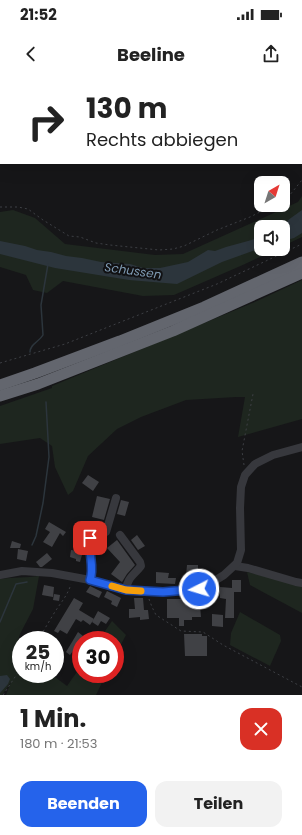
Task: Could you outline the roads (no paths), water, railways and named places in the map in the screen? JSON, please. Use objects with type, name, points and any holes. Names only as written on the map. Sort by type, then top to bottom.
[{"type":"highway","points":[[0,385],[120,341],[197,310],[302,262]]},
{"type":"highway","points":[[0,396],[38,384],[173,331],[302,273]]},
{"type":"street","points":[[0,575],[22,572],[52,573],[90,580],[126,590],[149,592],[199,589],[224,576],[237,563],[241,550],[241,487],[245,475],[255,464],[273,455],[302,447]]},
{"type":"street","points":[[90,580],[92,577],[90,538],[106,532],[116,498]]},
{"type":"street","points":[[120,535],[140,562],[141,566],[127,584],[126,590]]},
{"type":"street","points":[[235,566],[248,568],[302,583]]},
{"type":"water","points":[[302,210],[302,233],[290,239],[290,220]]},
{"type":"water","name":"Schussen","points":[[254,239],[254,251],[222,262],[177,284],[129,280],[55,268],[0,254],[0,241],[37,250],[101,262],[130,264],[143,268],[160,268],[188,262],[208,250],[215,251]]},
{"type":"water","points":[[7,675],[10,679],[8,684],[0,693],[0,676]]},
{"type":"waterway","points":[[30,352],[31,347],[43,335],[41,305],[48,264]]},
{"type":"waterway","points":[[32,545],[36,536],[43,503],[49,457],[46,402]]},
{"type":"waterway","points":[[0,622],[16,584],[27,582]]}]
